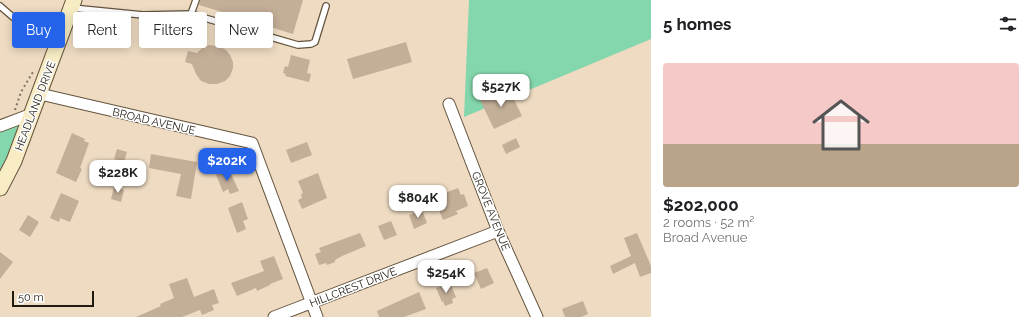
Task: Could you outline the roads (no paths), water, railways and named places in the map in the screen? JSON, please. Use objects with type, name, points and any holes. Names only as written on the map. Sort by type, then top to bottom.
[{"type":"main road","name":"HEADLAND DRIVE","points":[[65,25],[73,4]]},
{"type":"main road","name":"HEADLAND DRIVE","points":[[0,188],[14,160],[56,48]]},
{"type":"street","name":"BROAD AVENUE","points":[[40,94],[252,143],[317,317]]},
{"type":"street","name":"GROVE AVENUE","points":[[449,104],[498,231],[537,317]]},
{"type":"street","points":[[0,126],[32,114]]},
{"type":"street","name":"HILLCREST DRIVE","points":[[274,317],[498,231]]},
{"type":"lane","points":[[192,12],[196,0]]},
{"type":"lane","points":[[73,4],[139,14]]},
{"type":"lane","points":[[0,6],[12,16]]},
{"type":"lane","points":[[207,19],[288,42],[304,45],[315,42],[326,6]]}]
